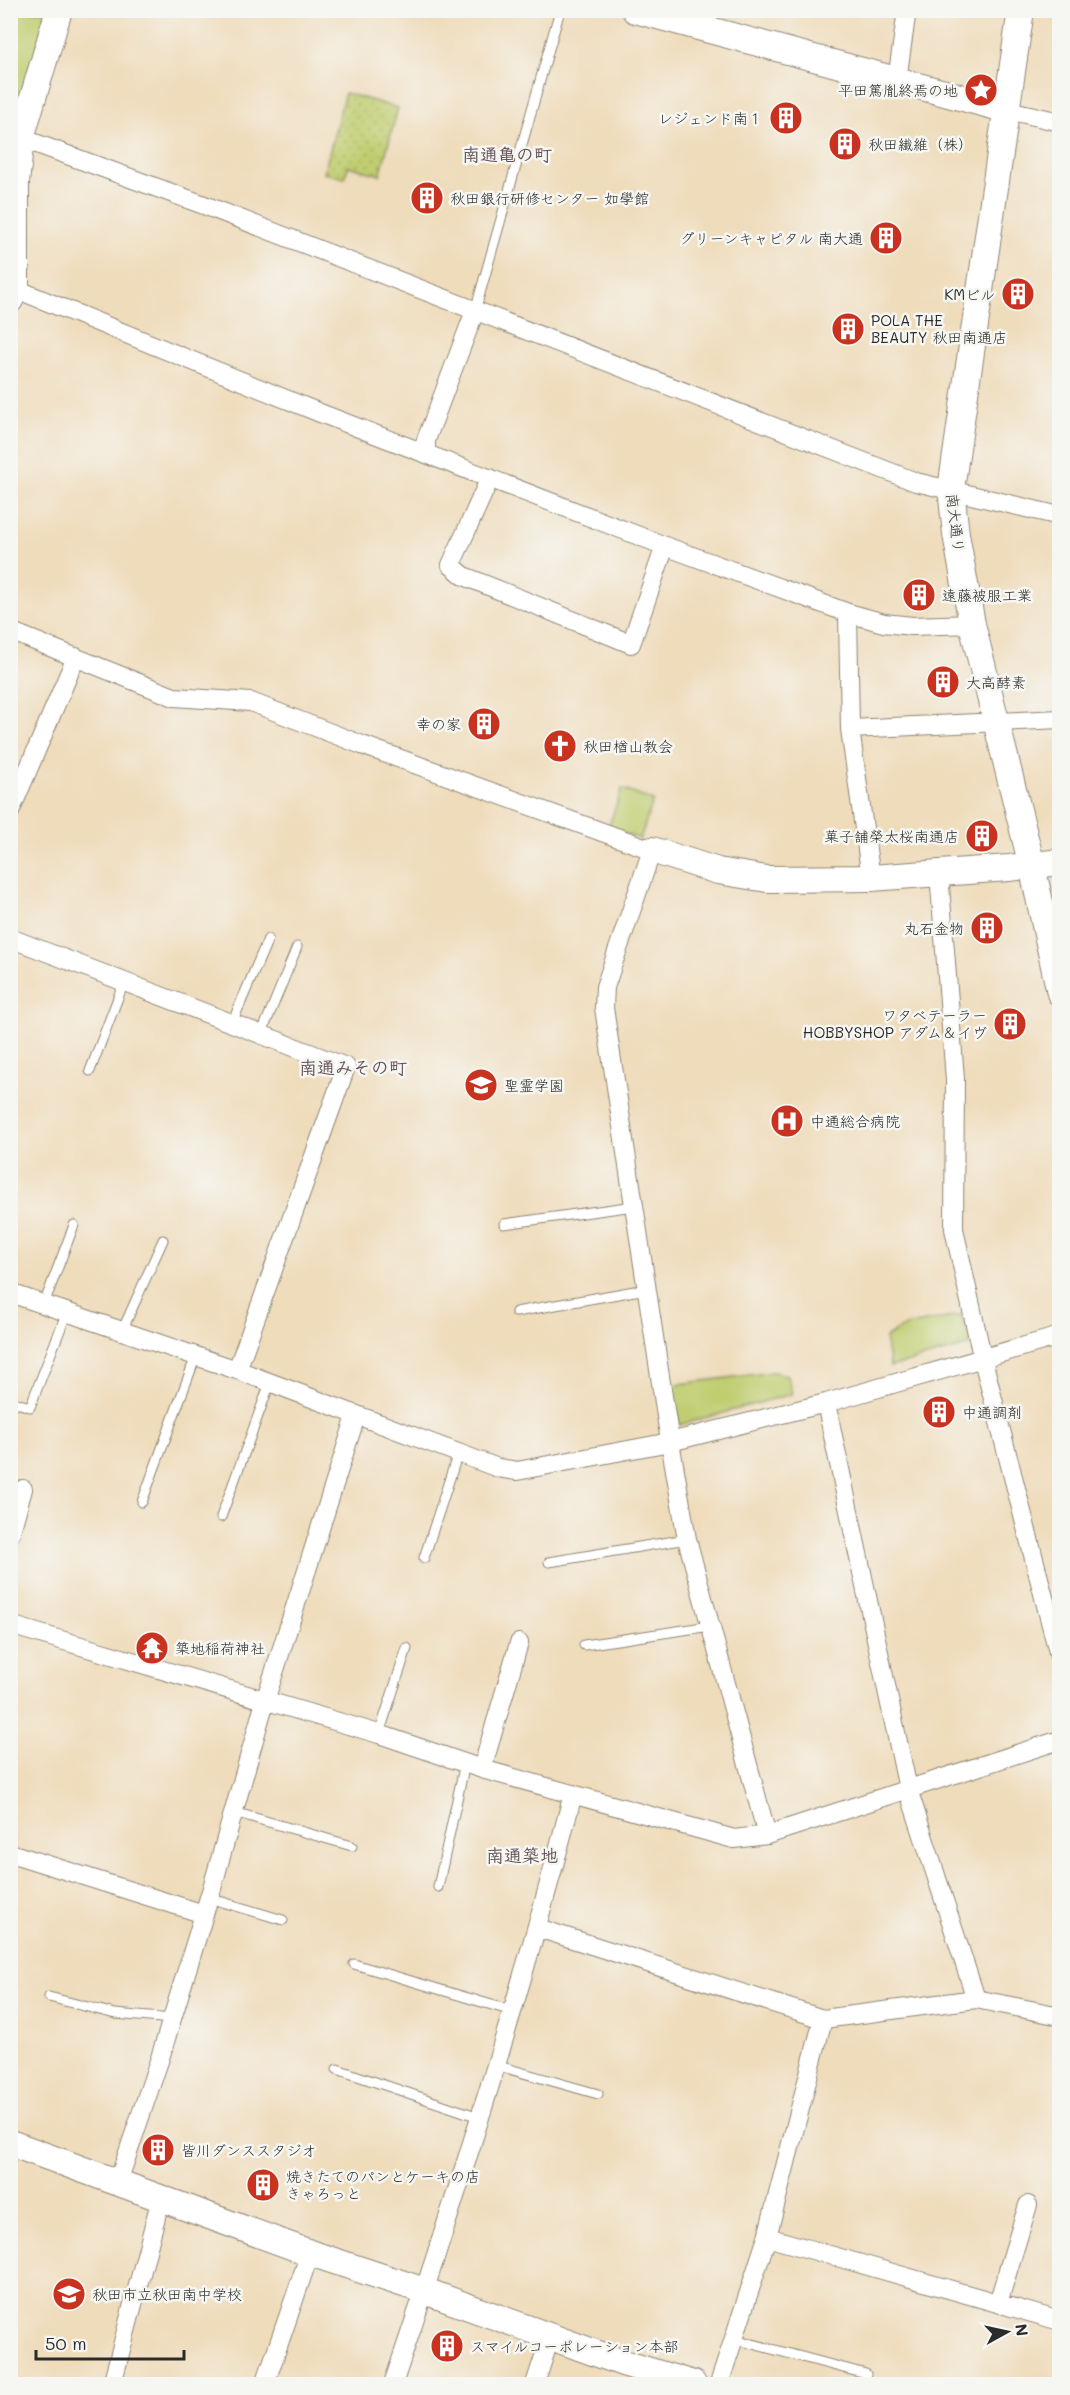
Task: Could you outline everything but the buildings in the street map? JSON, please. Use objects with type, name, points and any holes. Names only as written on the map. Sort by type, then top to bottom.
[{"type":"street","points":[[59,10],[21,138],[16,183],[13,295],[426,452],[665,546],[848,613],[884,623],[912,626],[972,624]]},
{"type":"street","points":[[635,10],[1059,123]]},
{"type":"street","points":[[897,80],[907,10]]},
{"type":"street","name":"南大通り","points":[[1021,10],[951,489],[956,534],[972,624],[1032,866],[1059,993]]},
{"type":"street","points":[[21,138],[204,205],[916,482],[1059,516]]},
{"type":"street","points":[[426,452],[426,440],[476,311]]},
{"type":"street","points":[[490,477],[451,565],[464,576],[631,644],[665,546]]},
{"type":"street","points":[[848,613],[850,729],[871,878]]},
{"type":"street","points":[[10,631],[174,697],[251,702],[652,850],[718,871],[767,879],[871,878],[1059,862]]},
{"type":"street","points":[[10,812],[76,657]]},
{"type":"street","points":[[850,729],[1059,719]]},
{"type":"street","points":[[652,850],[605,987],[604,1008],[646,1289],[687,1539],[767,1835]]},
{"type":"street","points":[[939,873],[955,1079],[954,1229],[982,1356],[1059,1660]]},
{"type":"street","points":[[10,938],[346,1067],[237,1370]]},
{"type":"street","points":[[10,1293],[237,1370],[498,1468],[517,1472],[670,1442],[826,1403],[982,1356],[1059,1336]]},
{"type":"street","points":[[826,1403],[908,1789],[976,1999]]},
{"type":"street","points":[[118,2182],[172,2019],[207,1906],[265,1701],[356,1416]]},
{"type":"street","points":[[10,1535],[23,1489]]},
{"type":"street","points":[[10,1625],[379,1734],[474,1766],[734,1839],[767,1835],[1059,1740]]},
{"type":"street","points":[[474,1766],[519,1643]]},
{"type":"street","points":[[393,2385],[425,2291],[538,1928],[573,1794]]},
{"type":"street","points":[[10,1853],[207,1906]]},
{"type":"street","points":[[538,1928],[823,2019],[976,1999],[1059,2016]]},
{"type":"street","points":[[719,2385],[767,2237],[823,2019]]},
{"type":"street","points":[[10,2143],[310,2253],[425,2291],[550,2338],[693,2385]]},
{"type":"street","points":[[112,2385],[161,2198]]},
{"type":"street","points":[[998,2303],[1028,2205]]},
{"type":"street","points":[[767,2237],[1059,2320]]},
{"type":"street","points":[[265,2385],[310,2253]]},
{"type":"street","points":[[535,2385],[550,2338]]},
{"type":"lane","points":[[476,311],[560,10]]},
{"type":"lane","points":[[232,1023],[268,939]]},
{"type":"lane","points":[[261,1035],[297,947]]},
{"type":"lane","points":[[90,1071],[124,982]]},
{"type":"lane","points":[[504,1224],[634,1206]]},
{"type":"lane","points":[[44,1304],[74,1225]]},
{"type":"lane","points":[[122,1331],[164,1240]]},
{"type":"lane","points":[[516,1312],[646,1289]]},
{"type":"lane","points":[[10,1401],[30,1407],[67,1312]]},
{"type":"lane","points":[[142,1502],[196,1356]]},
{"type":"lane","points":[[221,1517],[270,1383]]},
{"type":"lane","points":[[424,1558],[458,1453]]},
{"type":"lane","points":[[549,1562],[687,1539]]},
{"type":"lane","points":[[584,1645],[710,1626]]},
{"type":"lane","points":[[379,1734],[407,1648]]},
{"type":"lane","points":[[438,1887],[474,1766]]},
{"type":"lane","points":[[234,1812],[352,1846]]},
{"type":"lane","points":[[207,1906],[283,1920]]},
{"type":"lane","points":[[354,1964],[512,2011]]},
{"type":"lane","points":[[49,1997],[115,2014],[172,2019]]},
{"type":"lane","points":[[495,2065],[598,2094]]},
{"type":"lane","points":[[337,2069],[479,2117]]},
{"type":"lane","points":[[734,2339],[866,2374]]},
{"type":"green space","points":[[11,11],[47,11],[11,147]]},
{"type":"green space","points":[[345,93],[398,108],[380,175],[348,166],[345,178],[324,173]]},
{"type":"green space","points":[[622,789],[653,801],[640,839],[608,828]]},
{"type":"green space","points":[[961,1315],[971,1345],[890,1367],[885,1338],[905,1326]]},
{"type":"green space","points":[[773,1372],[787,1375],[792,1394],[679,1425],[672,1385]]},
{"type":"place","name":"平田篤胤終焉の地","points":[[981,90]]},
{"type":"place","name":"レジェンド南１","points":[[786,118]]},
{"type":"place","name":"秋田繊維（株）","points":[[845,144]]},
{"type":"place","name":"秋田銀行研修センター 如學館","points":[[427,198]]},
{"type":"place","name":"グリーンキャピタル 南大通","points":[[886,238]]},
{"type":"place","name":"KMビル","points":[[1018,294]]},
{"type":"place","name":"POLA THE BEAUTY 秋田南通店","points":[[848,329]]},
{"type":"place","name":"遠藤被服工業","points":[[919,595]]},
{"type":"place","name":"大高酵素","points":[[943,682]]},
{"type":"place","name":"幸の家","points":[[484,724]]},
{"type":"place","name":"秋田楢山教会","points":[[560,746]]},
{"type":"place","name":"菓子舗榮太桜南通店","points":[[982,836]]},
{"type":"place","name":"丸石金物","points":[[987,928]]},
{"type":"place","name":"ワタベテーラー HOBBYSHOP アダム＆イヴ","points":[[1010,1024]]},
{"type":"place","name":"聖霊学園","points":[[481,1085]]},
{"type":"place","name":"中通総合病院","points":[[787,1121]]},
{"type":"place","name":"中通調剤","points":[[939,1412]]},
{"type":"place","name":"築地稲荷神社","points":[[152,1648]]},
{"type":"place","name":"皆川ダンススタジオ","points":[[158,2150]]},
{"type":"place","name":"焼きたてのパンとケーキの店 きゃろっと","points":[[263,2185]]},
{"type":"place","name":"秋田市立秋田南中学校","points":[[69,2294]]},
{"type":"place","name":"スマイルコーポレーション本部","points":[[447,2346]]},
{"type":"district","name":"南通亀の町","points":[[507,154]]},
{"type":"district","name":"南通みその町","points":[[353,1067]]},
{"type":"district","name":"南通築地","points":[[522,1855]]}]
